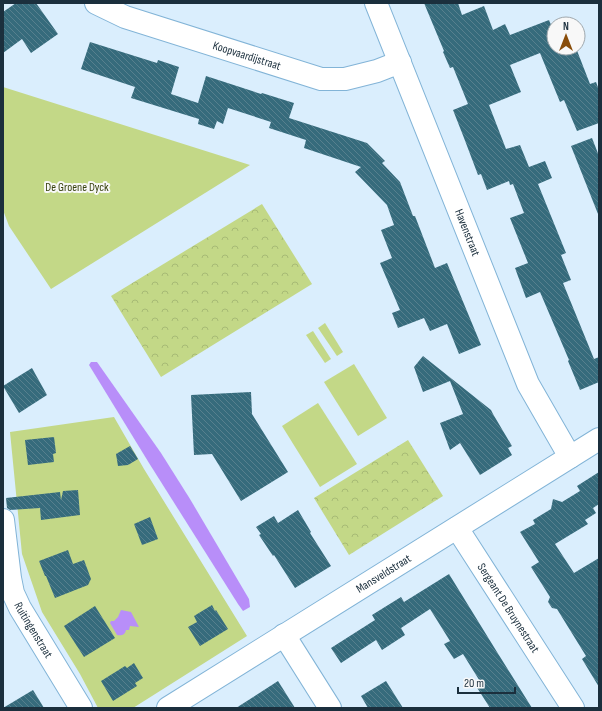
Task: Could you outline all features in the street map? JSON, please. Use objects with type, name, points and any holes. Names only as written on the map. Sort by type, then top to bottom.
[{"type":"street","name":"Koopvaardijstraat","points":[[96,3],[125,17],[322,79],[345,79],[377,71],[400,62]]},
{"type":"street","name":"Havenstraat","points":[[376,3],[528,384],[570,457]]},
{"type":"street","name":"Mansveldstraat","points":[[168,708],[599,439]]},
{"type":"street","name":"Ruitingenstraat","points":[[3,520],[6,578],[20,608],[81,708]]},
{"type":"street","name":"Sergeant De Bruynestraat","points":[[457,528],[573,708]]},
{"type":"street","points":[[284,635],[330,708]]},
{"type":"green space","name":"De Groene Dyck","points":[[3,87],[250,165],[51,289],[9,226],[3,210]]},
{"type":"green space","points":[[262,204],[312,284],[161,377],[111,296]]},
{"type":"green space","points":[[325,323],[343,352],[337,356],[318,328]]},
{"type":"green space","points":[[313,331],[331,359],[325,363],[306,335]]},
{"type":"green space","points":[[354,364],[387,418],[358,436],[324,382]]},
{"type":"green space","points":[[318,403],[357,464],[320,487],[282,426]]},
{"type":"green space","points":[[114,417],[144,469],[247,636],[133,708],[98,708],[80,674],[42,612],[22,554],[10,432]]},
{"type":"green space","points":[[408,440],[443,496],[349,555],[314,498]]},
{"type":"shaded area","points":[[91,362],[97,362],[161,453],[249,599],[250,607],[243,611],[238,604],[89,365]]},
{"type":"shaded area","points":[[121,610],[131,612],[139,627],[130,626],[129,630],[126,630],[123,635],[117,635],[110,623],[118,617]]},
{"type":"building","points":[[16,3],[36,3],[58,34],[31,53],[22,39],[3,53],[3,12]]},
{"type":"building","points":[[424,3],[458,3],[462,15],[484,6],[493,30],[505,24],[510,35],[546,21],[546,56],[579,56],[590,84],[596,82],[599,90],[599,123],[577,131],[564,100],[560,102],[540,53],[510,65],[521,92],[489,105],[506,149],[520,145],[529,167],[545,161],[552,178],[538,184],[566,253],[561,255],[571,280],[563,283],[594,359],[599,357],[599,382],[580,390],[540,292],[526,298],[515,268],[528,263],[510,218],[524,213],[513,184],[510,185],[509,181],[487,190],[481,174],[478,175],[453,110],[468,104],[453,67],[450,68],[443,52],[444,51]]},
{"type":"building","points":[[90,42],[157,63],[158,60],[179,67],[171,94],[198,103],[206,76],[294,103],[289,118],[367,143],[385,161],[382,163],[400,182],[435,268],[447,263],[481,345],[459,354],[447,324],[430,331],[424,318],[398,328],[392,313],[400,310],[380,263],[392,258],[381,230],[394,225],[387,205],[355,172],[361,167],[304,148],[306,140],[269,128],[271,122],[228,108],[223,124],[217,121],[214,129],[198,124],[199,119],[131,98],[135,87],[81,69]]},
{"type":"building","points":[[592,138],[599,156],[599,214],[571,146]]},
{"type":"building","points":[[423,356],[491,410],[512,446],[508,448],[512,455],[480,475],[460,443],[450,450],[440,423],[463,414],[450,381],[423,392],[414,367]]},
{"type":"building","points":[[32,368],[47,395],[19,413],[3,386]]},
{"type":"building","points":[[251,392],[252,414],[288,472],[241,501],[212,454],[194,455],[191,395]]},
{"type":"building","points":[[54,437],[56,453],[53,454],[54,462],[28,465],[25,440]]},
{"type":"building","points":[[130,446],[138,459],[128,465],[118,466],[116,454]]},
{"type":"building","points":[[599,472],[599,504],[593,508],[596,513],[585,520],[588,524],[555,544],[574,573],[599,558],[599,687],[582,659],[586,656],[557,609],[552,608],[548,602],[550,597],[531,567],[539,562],[520,532],[535,524],[533,520],[551,509],[553,499],[562,502],[580,491],[577,486]]},
{"type":"building","points":[[78,490],[80,515],[41,520],[40,508],[10,510],[7,508],[6,498],[60,492],[61,500],[63,491]]},
{"type":"building","points":[[298,510],[311,532],[310,533],[331,566],[295,588],[259,535],[261,534],[256,527],[274,516],[278,523]]},
{"type":"building","points":[[150,517],[158,539],[142,545],[134,524]]},
{"type":"building","points":[[68,550],[73,564],[84,560],[91,579],[88,585],[55,598],[39,561]]},
{"type":"building","points":[[449,574],[532,708],[490,708],[476,686],[481,683],[463,654],[454,659],[444,644],[450,641],[430,609],[401,628],[405,635],[382,650],[376,640],[341,663],[331,648],[375,620],[372,615],[401,597],[404,602]]},
{"type":"building","points":[[212,605],[228,629],[200,646],[188,627],[197,622],[194,616]]},
{"type":"building","points":[[95,606],[115,638],[84,657],[64,626]]},
{"type":"building","points":[[134,663],[143,678],[135,683],[137,686],[113,701],[101,681],[125,666],[127,668]]},
{"type":"building","points":[[278,681],[295,708],[236,708]]},
{"type":"building","points":[[386,681],[403,708],[368,708],[361,696]]},
{"type":"building","points":[[33,690],[44,708],[3,708]]}]
